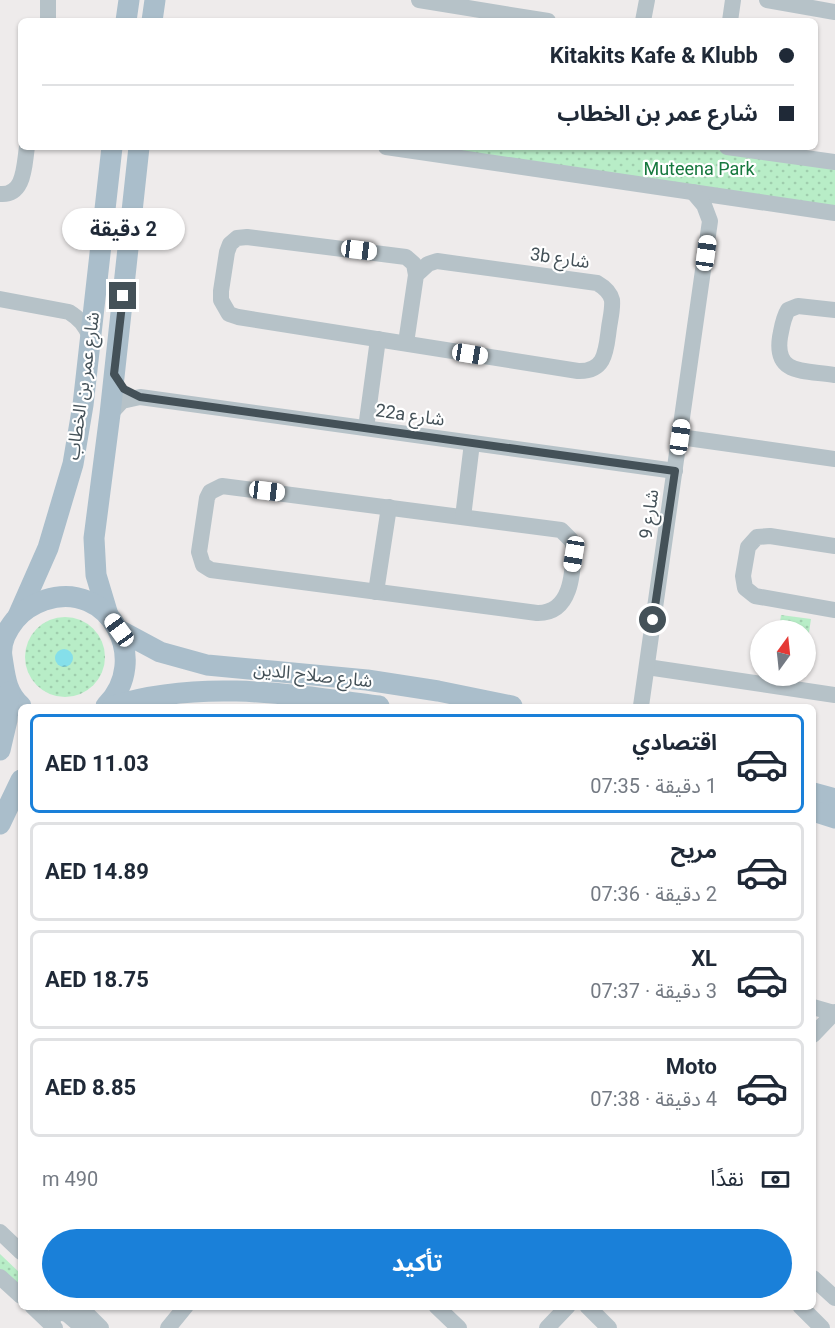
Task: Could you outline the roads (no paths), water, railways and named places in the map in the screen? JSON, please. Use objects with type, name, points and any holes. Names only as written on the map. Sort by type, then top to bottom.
[{"type":"main road","points":[[152,18],[154,0]]},
{"type":"main road","name":"شارع عمر بن الخطاب","points":[[9,691],[1,652],[9,624],[48,548],[66,492],[78,435],[112,150]]},
{"type":"main road","name":"شارع عمر بن الخطاب","points":[[107,704],[120,687],[125,674],[126,659],[124,644],[113,622],[96,575],[94,538],[141,152]]},
{"type":"main road","name":"شارع صلاح الدين","points":[[9,624],[34,604],[53,598],[73,598],[92,604],[113,622],[160,652],[207,665],[327,675],[425,688],[502,704]]},
{"type":"main road","points":[[310,702],[321,689],[327,687],[407,694],[425,688]]},
{"type":"main road","name":"شارع صلاح الدين","points":[[122,704],[168,694],[204,690],[249,690],[310,702],[344,704]]},
{"type":"main road","points":[[194,704],[249,690]]},
{"type":"main road","points":[[0,750],[7,720],[9,691]]},
{"type":"main road","points":[[0,824],[18,786]]},
{"type":"main road","points":[[816,794],[835,799]]},
{"type":"main road","points":[[816,812],[835,818]]},
{"type":"main road","points":[[0,842],[18,815]]},
{"type":"street","points":[[48,0],[48,18]]},
{"type":"street","points":[[418,0],[529,18]]},
{"type":"street","points":[[644,18],[647,0]]},
{"type":"street","points":[[730,18],[733,0]]},
{"type":"street","points":[[767,0],[835,12]]},
{"type":"street","points":[[0,194],[11,193],[20,185],[26,150]]},
{"type":"street","points":[[406,150],[835,213]]},
{"type":"street","points":[[753,150],[835,162]]},
{"type":"street","points":[[693,192],[704,205],[710,221]]},
{"type":"street","points":[[710,221],[721,207],[736,199]]},
{"type":"street","name":"شارع 9","points":[[641,704],[710,221]]},
{"type":"street","name":"3b شارع","points":[[248,237],[400,256],[411,260],[416,275],[428,264],[437,261],[597,283],[604,287],[612,300],[603,360],[598,366],[585,371],[251,320],[229,314],[221,300],[225,261],[230,244],[237,238],[248,237]]},
{"type":"street","points":[[406,343],[416,275]]},
{"type":"street","points":[[0,299],[69,312],[79,318],[90,337]]},
{"type":"street","points":[[835,310],[798,306],[788,310],[783,322],[779,354],[785,364],[791,368],[835,375]]},
{"type":"street","points":[[366,429],[378,339]]},
{"type":"street","points":[[114,374],[124,389],[140,397]]},
{"type":"street","points":[[110,414],[122,401],[140,397]]},
{"type":"street","name":"22a شارع","points":[[140,397],[675,471]]},
{"type":"street","points":[[680,437],[835,459]]},
{"type":"street","points":[[463,517],[472,443]]},
{"type":"street","points":[[222,486],[463,517],[554,529],[567,534],[574,546],[574,554],[568,592],[562,604],[550,612],[537,613],[216,571],[203,566],[199,556],[205,504],[210,492],[222,486]]},
{"type":"street","points":[[376,592],[388,507]]},
{"type":"street","points":[[835,546],[770,536],[757,537],[748,547],[743,576],[746,588],[755,596],[835,610]]},
{"type":"street","points":[[647,667],[835,695]]},
{"type":"street","points":[[816,1008],[835,1017]]},
{"type":"street","points":[[816,1033],[835,1017]]},
{"type":"street","points":[[816,1046],[835,1017]]},
{"type":"street","points":[[0,1232],[18,1249]]},
{"type":"street","points":[[0,1277],[18,1293]]},
{"type":"street","points":[[816,1281],[835,1298]]},
{"type":"street","points":[[816,1287],[835,1303]]},
{"type":"street","points":[[36,1310],[54,1327]]},
{"type":"street","points":[[83,1310],[101,1328]]},
{"type":"street","points":[[168,1326],[182,1310]]},
{"type":"street","points":[[440,1310],[459,1328]]},
{"type":"street","points":[[536,1328],[552,1310]]},
{"type":"street","points":[[547,1328],[564,1310]]},
{"type":"street","points":[[591,1310],[609,1328]]},
{"type":"street","points":[[804,1310],[822,1328]]},
{"type":"street","points":[[54,1327],[52,1323],[54,1316],[61,1312],[83,1328]]},
{"type":"water","points":[[64,649],[70,652],[73,658],[70,664],[64,667],[58,664],[55,658],[58,652]]},
{"type":"park label","name":"Muteena Park","points":[[699,169]]}]
